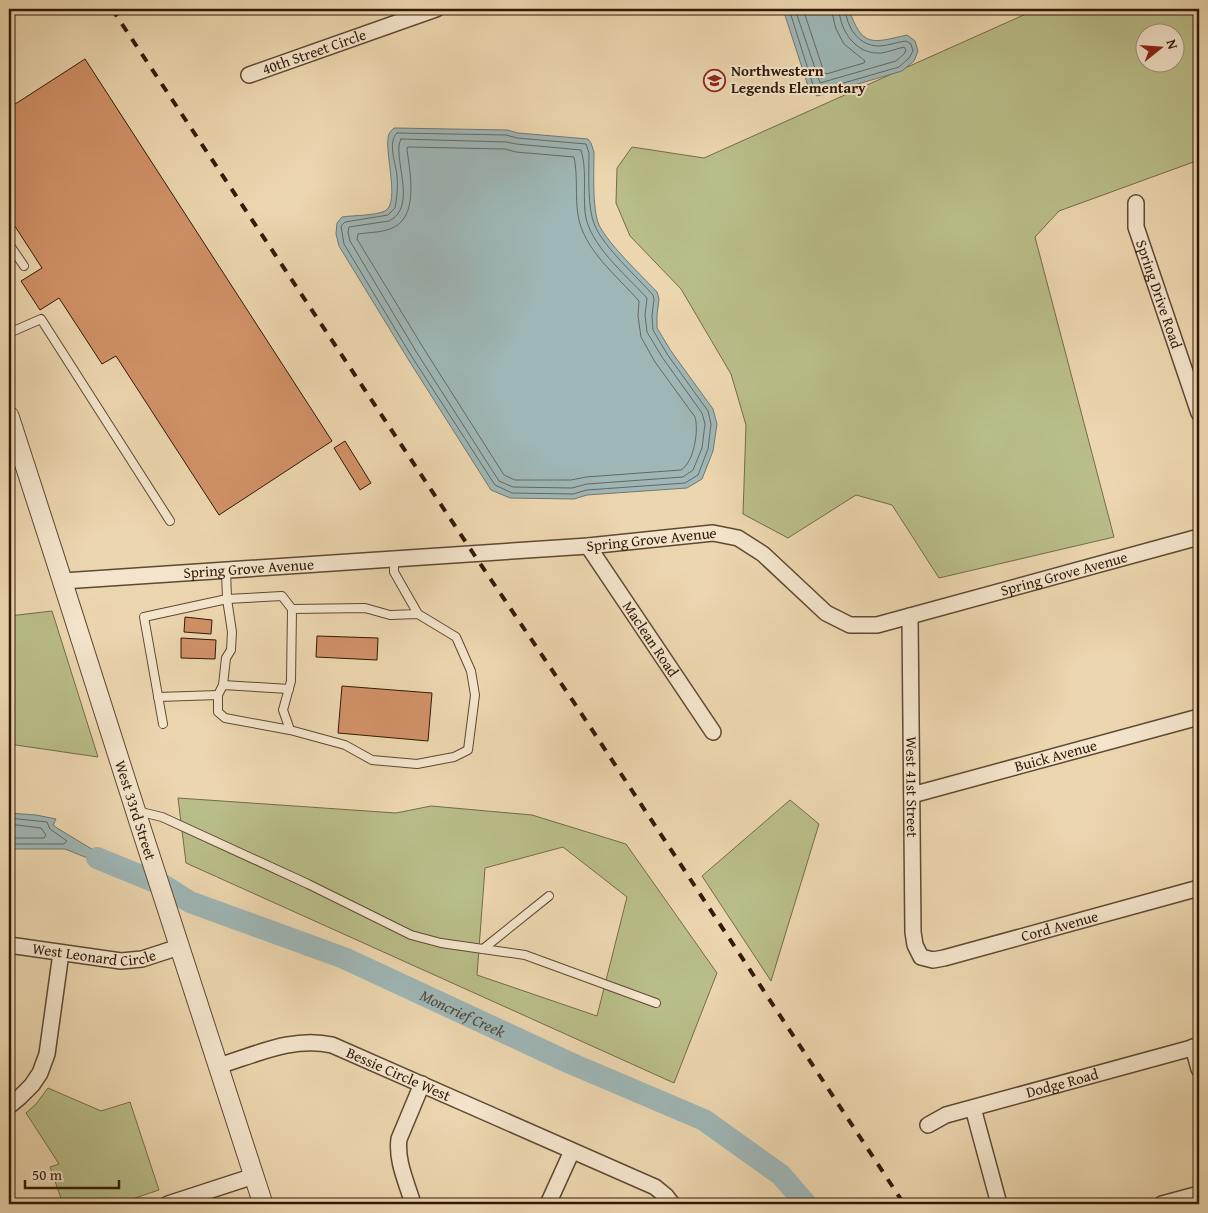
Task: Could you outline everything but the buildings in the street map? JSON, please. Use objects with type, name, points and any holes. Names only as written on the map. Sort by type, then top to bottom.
[{"type":"street","name":"40th Street Circle","points":[[249,74],[436,9]]},
{"type":"street","name":"Spring Drive Road","points":[[1136,202],[1136,227],[1199,413]]},
{"type":"street","name":"West 33rd Street","points":[[9,416],[263,1204]]},
{"type":"street","name":"Spring Grove Avenue","points":[[63,581],[588,546],[713,533],[738,538],[763,554],[826,612],[850,625],[877,625],[1199,536]]},
{"type":"street","name":"Maclean Road","points":[[588,546],[713,732]]},
{"type":"street","name":"West 41st Street","points":[[910,616],[913,932],[915,945],[921,957]]},
{"type":"street","name":"Buick Avenue","points":[[912,795],[1199,717]]},
{"type":"street","name":"Cord Avenue","points":[[921,957],[933,960],[944,958],[1199,888]]},
{"type":"street","name":"West Leonard Circle","points":[[9,946],[121,961],[131,961],[179,947]]},
{"type":"street","points":[[9,1106],[32,1085],[40,1073],[47,1054],[61,953]]},
{"type":"street","name":"Bessie Circle West","points":[[218,1066],[287,1044],[319,1042],[332,1045],[655,1187],[672,1204]]},
{"type":"street","points":[[1196,1047],[1199,1069]]},
{"type":"street","name":"Dodge Road","points":[[928,1125],[946,1115],[1196,1047]]},
{"type":"street","points":[[413,1204],[399,1160],[398,1148],[399,1139],[422,1084]]},
{"type":"street","points":[[973,1108],[999,1204]]},
{"type":"street","points":[[548,1204],[572,1151]]},
{"type":"street","points":[[168,1204],[254,1176]]},
{"type":"street","points":[[1162,1204],[1199,1194]]},
{"type":"lane","points":[[9,244],[24,266]]},
{"type":"lane","points":[[9,332],[41,319],[170,522]]},
{"type":"lane","points":[[226,570],[227,599],[232,632],[231,650],[226,658],[223,685],[218,695],[218,712],[224,718],[290,730],[345,745],[372,760],[417,764],[454,757],[468,750],[475,695],[471,671],[456,637],[418,614],[394,572],[394,558]]},
{"type":"lane","points":[[163,724],[144,617],[227,599],[282,596],[292,609],[291,681],[283,710],[290,730]]},
{"type":"lane","points":[[292,609],[365,608],[390,615],[418,614]]},
{"type":"lane","points":[[223,685],[289,689]]},
{"type":"lane","points":[[158,697],[218,695]]},
{"type":"lane","points":[[135,810],[162,817],[308,884],[411,935],[442,943],[525,955],[656,1003]]},
{"type":"lane","points":[[483,949],[549,896]]},
{"type":"green space","points":[[1037,9],[1199,9],[1199,160],[1059,211],[1035,237],[1114,537],[939,578],[892,505],[856,495],[788,538],[743,514],[746,425],[731,374],[681,289],[630,236],[616,203],[617,168],[632,147],[704,158]]},
{"type":"green space","points":[[52,611],[98,757],[9,744],[9,616]]},
{"type":"green space","points":[[178,798],[396,813],[431,806],[532,815],[626,844],[717,973],[674,1083],[186,863]],"holes":[[[563,847],[627,897],[597,1016],[477,975],[485,868]]]},
{"type":"green space","points":[[790,800],[819,824],[771,981],[702,876]]},
{"type":"green space","points":[[48,1088],[101,1111],[130,1102],[159,1190],[117,1204],[63,1204],[50,1167],[59,1164],[26,1113],[36,1104]]},
{"type":"water","points":[[783,9],[849,9],[859,31],[870,40],[885,40],[907,35],[915,41],[918,51],[914,61],[902,71],[817,96],[809,89]]},
{"type":"water","points":[[394,128],[507,130],[518,133],[588,139],[594,152],[594,200],[599,225],[618,251],[657,292],[659,299],[657,328],[671,351],[713,409],[717,424],[713,451],[702,479],[687,488],[587,495],[574,499],[510,498],[491,490],[339,246],[336,234],[337,223],[342,217],[381,213],[390,206],[392,187],[388,141],[389,133]]},
{"type":"water","points":[[9,813],[56,819],[53,825],[100,854],[95,861],[65,849],[9,849]]},
{"type":"waterway","name":"Moncrief Creek","points":[[97,858],[163,885],[190,902],[344,958],[570,1063],[704,1120],[781,1175],[806,1204]]},
{"type":"railway","points":[[112,9],[579,710],[904,1204]]},
{"type":"place","name":"Northwestern Legends Elementary","points":[[715,80]]}]
